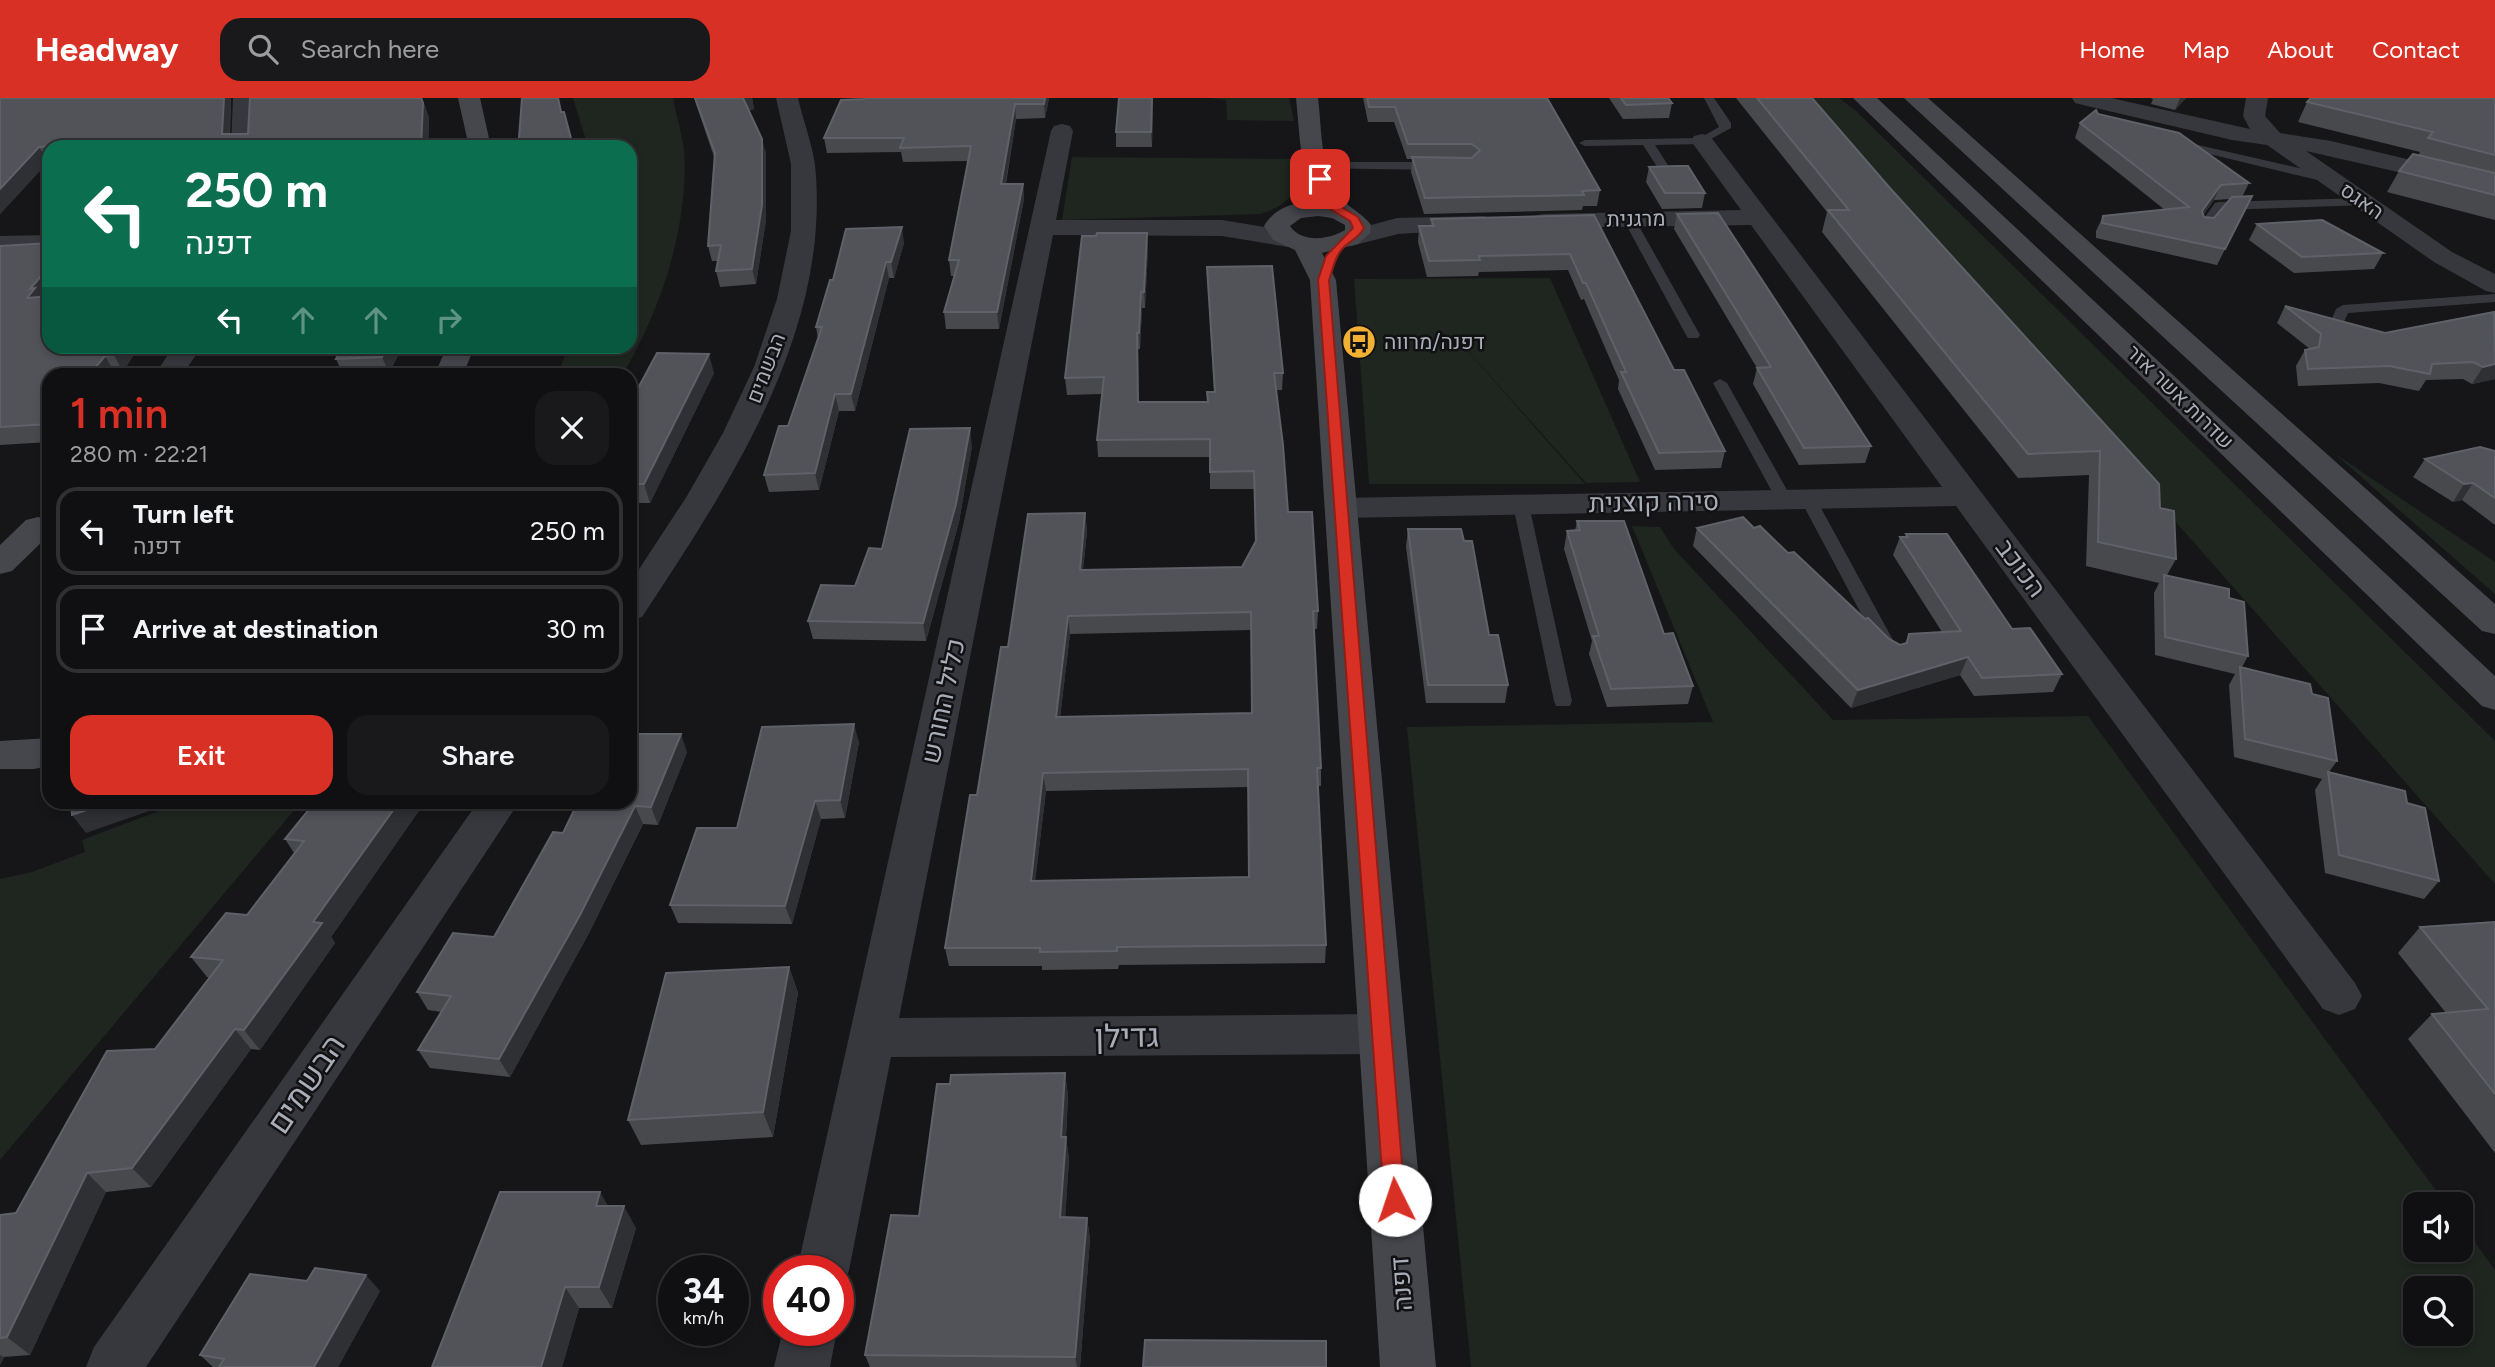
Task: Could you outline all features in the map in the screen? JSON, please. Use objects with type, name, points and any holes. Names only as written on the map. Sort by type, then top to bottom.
[{"type":"street","points":[[242,140],[244,98]]},
{"type":"street","points":[[469,98],[478,140]]},
{"type":"street","name":"הבשמים","points":[[637,599],[685,528],[722,466],[744,424],[777,345],[796,272],[803,203],[802,155],[787,98]]},
{"type":"street","points":[[1307,98],[1317,169],[1326,195],[1346,226]]},
{"type":"street","name":"שדרות אשר אזר","points":[[1864,98],[2495,697]]},
{"type":"street","name":"שדרות אשר אזר","points":[[1915,98],[2495,623]]},
{"type":"street","points":[[2083,98],[2232,133],[2331,148],[2495,187]]},
{"type":"street","name":"האגס","points":[[2257,98],[2253,111],[2255,120],[2274,140],[2443,257],[2495,285]]},
{"type":"street","name":"כליל החורש","points":[[826,1255],[1062,131]]},
{"type":"street","name":"הכוכב","points":[[1702,141],[2339,996]]},
{"type":"street","points":[[1292,228],[1312,193],[1317,169]]},
{"type":"street","points":[[1292,228],[1318,209],[1346,226]]},
{"type":"street","name":"מרגנית","points":[[1346,226],[1381,229],[1429,224],[1758,217]]},
{"type":"street","points":[[1042,228],[1292,228],[1330,245],[1346,226]]},
{"type":"street","name":"דפנה","points":[[1346,226],[1340,244],[1329,260],[1323,280],[1408,1367]]},
{"type":"street","name":"דפנה","points":[[1292,228],[1323,280]]},
{"type":"street","points":[[0,244],[42,243]]},
{"type":"street","name":"סירה קוצנית","points":[[1341,508],[1967,496]]},
{"type":"street","points":[[0,528],[42,522]]},
{"type":"street","points":[[0,564],[42,523]]},
{"type":"street","points":[[0,755],[42,752]]},
{"type":"street","name":"הבשמים","points":[[114,1367],[494,809]]},
{"type":"street","name":"גדילן","points":[[872,1038],[1382,1034]]},
{"type":"street","points":[[802,1367],[807,1346]]},
{"type":"lane","points":[[1585,143],[1702,141],[1725,128],[1725,123],[1709,98]]},
{"type":"lane","points":[[2162,139],[2330,179]]},
{"type":"lane","points":[[1647,142],[1669,176]]},
{"type":"lane","points":[[1317,169],[1456,166]]},
{"type":"lane","points":[[2203,228],[2219,206],[2364,202]]},
{"type":"lane","points":[[1629,219],[1693,335]]},
{"type":"lane","points":[[2335,328],[2343,309],[2495,298]]},
{"type":"lane","points":[[1720,383],[1796,499],[1892,655]]},
{"type":"lane","points":[[1521,505],[1563,701]]},
{"type":"shaded area","points":[[573,98],[673,98],[684,150],[682,208],[670,266],[637,349],[637,140],[586,140]]},
{"type":"shaded area","points":[[1210,98],[1289,98],[1294,121],[1227,120],[1226,100]]},
{"type":"shaded area","points":[[1802,98],[1839,98],[1856,111],[2495,741],[2495,884]]},
{"type":"shaded area","points":[[1072,157],[1300,159],[1291,195],[1280,205],[1260,214],[1062,220]]},
{"type":"shaded area","points":[[1550,278],[1640,482],[1586,483],[1449,330],[1585,484],[1369,484],[1354,279]]},
{"type":"shaded area","points":[[565,354],[634,354],[626,368],[560,368]]},
{"type":"shaded area","points":[[2334,453],[2495,562],[2495,594]]},
{"type":"shaded area","points":[[1632,526],[1660,527],[1674,549],[1833,720],[2088,716],[2437,1192],[2403,1192],[2403,1262],[2473,1262],[2473,1240],[2495,1270],[2495,1367],[1471,1367],[1407,727],[1713,722]]},
{"type":"shaded area","points":[[164,809],[295,809],[0,1160],[0,879],[32,872],[85,852],[82,840]]},
{"type":"building","points":[[0,98],[224,98],[222,134],[248,134],[250,98],[421,98],[423,103],[421,140],[42,140],[42,147],[0,189]]},
{"type":"building","points":[[522,98],[558,98],[571,140],[519,138]]},
{"type":"building","points":[[695,98],[743,98],[762,139],[762,205],[752,269],[716,271],[721,245],[708,246],[715,153]]},
{"type":"building","points":[[1045,98],[1044,104],[1015,104],[1001,184],[1023,184],[997,312],[944,312],[959,260],[949,260],[971,146],[900,148],[904,138],[824,138],[841,100]]},
{"type":"building","points":[[1119,98],[1152,98],[1151,132],[1116,132]]},
{"type":"building","points":[[1367,98],[1547,98],[1600,190],[1582,191],[1584,195],[1425,198],[1412,157],[1472,158],[1480,150],[1472,144],[1408,144],[1395,107],[1369,107]]},
{"type":"building","points":[[1621,98],[1668,98],[1672,103],[1626,105]]},
{"type":"building","points":[[1757,98],[1812,98],[1889,187],[2159,484],[2160,508],[2174,511],[2176,559],[2098,542],[2100,451],[2028,454],[1828,210],[1849,210]]},
{"type":"building","points":[[2311,98],[2495,98],[2495,155],[2428,138],[2433,132],[2307,102]]},
{"type":"building","points":[[2096,110],[2098,114],[2179,133],[2249,183],[2221,185],[2202,211],[2204,217],[2214,218],[2232,197],[2252,196],[2225,249],[2102,223],[2103,216],[2189,207],[2080,123]]},
{"type":"building","points":[[2413,154],[2495,173],[2495,195],[2399,171]]},
{"type":"building","points":[[1688,166],[1705,193],[1665,193],[1649,167]]},
{"type":"building","points":[[1718,213],[1871,446],[1804,448],[1757,368],[1771,367],[1677,214]]},
{"type":"building","points":[[1594,215],[1674,370],[1684,370],[1725,451],[1659,453],[1621,372],[1626,372],[1570,254],[1479,256],[1480,260],[1429,261],[1419,226],[1434,226],[1431,219]]},
{"type":"building","points":[[2322,220],[2383,253],[2302,257],[2257,224]]},
{"type":"building","points":[[902,227],[891,262],[886,262],[851,394],[835,394],[815,473],[764,475],[779,426],[788,426],[822,327],[816,327],[830,280],[833,280],[846,229]]},
{"type":"building","points":[[1097,233],[1147,233],[1144,292],[1141,292],[1137,333],[1138,402],[1208,402],[1207,392],[1215,392],[1207,267],[1272,266],[1283,373],[1274,373],[1288,512],[1312,512],[1318,611],[1313,611],[1321,768],[1317,768],[1326,945],[1117,947],[1117,951],[1040,952],[1040,948],[945,948],[970,795],[977,795],[1001,647],[1008,647],[1028,514],[1085,513],[1080,570],[1242,567],[1256,541],[1254,471],[1210,472],[1210,439],[1097,440],[1104,377],[1065,378],[1082,236],[1096,236]],"holes":[[[1251,612],[1252,713],[1056,717],[1068,616]],[[1248,769],[1249,877],[1031,881],[1043,773]]]},
{"type":"building","points":[[42,243],[42,275],[30,289],[35,288],[27,298],[42,297],[42,354],[115,354],[105,356],[95,368],[42,368],[42,424],[0,427],[0,246]]},
{"type":"building","points":[[2285,306],[2385,333],[2494,312],[2495,364],[2483,367],[2473,362],[2432,364],[2430,374],[2389,366],[2308,369],[2305,350],[2319,347],[2321,334]]},
{"type":"building","points":[[657,353],[709,354],[644,484],[637,484],[637,390]]},
{"type":"building","points":[[339,354],[383,354],[382,357],[336,359]]},
{"type":"building","points":[[970,428],[956,504],[923,623],[808,621],[821,585],[855,586],[869,548],[882,549],[910,429]]},
{"type":"building","points":[[2480,447],[2495,451],[2495,498],[2473,483],[2464,484],[2425,459]]},
{"type":"building","points":[[1743,517],[1754,528],[1760,526],[1788,553],[1794,552],[1865,619],[1868,618],[1889,639],[1900,645],[1907,643],[1909,634],[1961,631],[1900,537],[1908,537],[1906,534],[1947,534],[2012,629],[2030,628],[2062,674],[1982,678],[1968,657],[1858,690],[1697,528]]},
{"type":"building","points":[[1577,521],[1624,521],[1664,634],[1673,633],[1693,686],[1611,689],[1593,636],[1599,636],[1567,531],[1580,530]]},
{"type":"building","points":[[1408,529],[1461,529],[1464,541],[1472,541],[1489,635],[1498,635],[1508,685],[1428,685]]},
{"type":"building","points":[[2164,575],[2229,589],[2229,598],[2244,602],[2248,656],[2165,637]]},
{"type":"building","points":[[2240,667],[2310,684],[2312,694],[2328,698],[2337,761],[2245,739]]},
{"type":"building","points":[[854,724],[840,800],[815,801],[785,906],[670,905],[697,828],[737,828],[762,727]]},
{"type":"building","points":[[637,734],[681,734],[651,807],[637,806]]},
{"type":"building","points":[[2328,772],[2405,791],[2407,803],[2425,808],[2439,881],[2339,855]]},
{"type":"building","points":[[72,809],[90,809],[72,815]]},
{"type":"building","points":[[309,809],[394,809],[313,922],[322,923],[244,1030],[235,1029],[132,1168],[87,1173],[7,1337],[0,1338],[0,1215],[16,1213],[107,1051],[155,1049],[223,960],[191,957],[226,913],[247,915],[304,841],[285,839]]},
{"type":"building","points":[[575,809],[633,809],[580,915],[499,1059],[418,1050],[451,996],[417,992],[453,933],[494,937],[553,832],[563,833]]},
{"type":"building","points":[[2495,922],[2495,1094],[2432,1014],[2488,1009],[2420,927]]},
{"type":"building","points":[[789,967],[763,1112],[628,1120],[666,973]]},
{"type":"building","points":[[1065,1073],[1061,1137],[1066,1137],[1060,1217],[1087,1218],[1075,1357],[865,1355],[891,1215],[919,1216],[937,1084],[950,1084],[951,1075]]},
{"type":"building","points":[[500,1192],[600,1192],[596,1206],[624,1206],[599,1287],[565,1287],[541,1367],[432,1367]]},
{"type":"building","points":[[315,1268],[366,1275],[314,1367],[219,1367],[224,1359],[200,1355],[250,1274],[307,1281]]},
{"type":"building","points":[[1145,1340],[1326,1341],[1326,1367],[1143,1367]]},
{"type":"place","name":"דפנה/מרווה","points":[[1359,342]]},
{"type":"route","points":[[1320,179],[1334,207],[1354,219],[1359,228],[1354,236],[1340,244],[1325,268],[1323,280],[1395,1200]]}]
